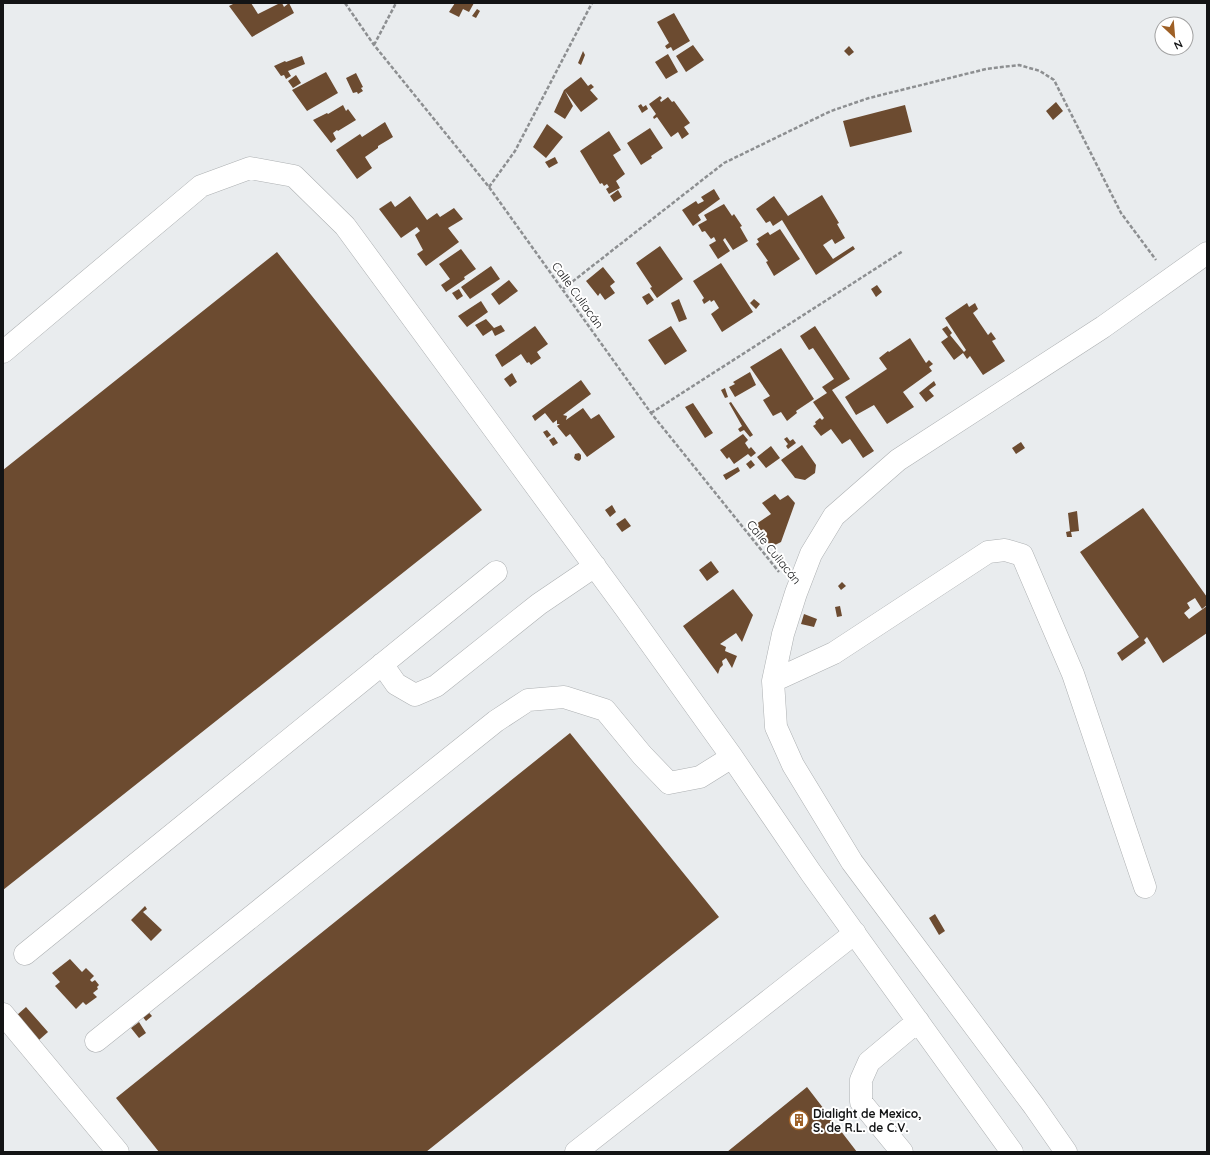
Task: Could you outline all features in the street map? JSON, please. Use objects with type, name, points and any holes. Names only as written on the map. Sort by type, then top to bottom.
[{"type":"street","points":[[3,352],[201,186],[250,168],[294,176],[345,226],[595,566],[732,756],[811,873],[1012,1152]]},
{"type":"street","points":[[1066,1152],[1034,1106],[852,862],[793,765],[776,727],[773,681],[783,634],[796,592],[811,554],[834,516],[898,460],[1103,327],[1207,253]]},
{"type":"street","points":[[773,681],[834,653],[988,552],[1004,550],[1022,555],[1073,674],[1146,887]]},
{"type":"street","points":[[382,664],[396,684],[415,695],[436,686],[539,604],[595,566]]},
{"type":"street","points":[[25,954],[496,572]]},
{"type":"street","points":[[96,1041],[496,721],[528,700],[564,697],[605,710],[642,755],[669,783],[700,777],[732,756]]},
{"type":"street","points":[[576,1152],[855,933]]},
{"type":"street","points":[[3,1014],[118,1152]]},
{"type":"street","points":[[902,1152],[861,1102],[861,1080],[869,1062],[918,1021]]},
{"type":"path","name":"Calle Culiacán","points":[[345,3],[374,45],[490,188],[651,413],[796,592]]},
{"type":"path","points":[[374,45],[396,3]]},
{"type":"path","points":[[490,188],[515,151],[592,3]]},
{"type":"path","points":[[563,289],[724,163],[830,111],[869,98],[986,69],[1019,65],[1040,71],[1054,80],[1121,213],[1170,279]]},
{"type":"path","points":[[651,413],[903,251]]},
{"type":"building","points":[[235,3],[251,3],[258,14],[280,3],[282,3],[284,7],[289,3],[294,13],[252,37],[229,6]]},
{"type":"building","points":[[455,3],[474,3],[469,12],[463,9],[459,17],[449,12]]},
{"type":"building","points":[[477,9],[480,11],[476,18],[472,16]]},
{"type":"building","points":[[674,13],[690,41],[673,51],[671,47],[667,49],[665,46],[669,43],[657,22]]},
{"type":"building","points":[[693,45],[704,60],[686,72],[676,56]]},
{"type":"building","points":[[849,46],[854,52],[849,56],[844,51]]},
{"type":"building","points":[[583,51],[585,55],[581,65],[578,63]]},
{"type":"building","points":[[668,54],[678,72],[666,79],[655,62]]},
{"type":"building","points":[[302,56],[305,64],[288,71],[291,76],[286,79],[284,75],[281,76],[274,66],[285,61],[286,62]]},
{"type":"building","points":[[326,72],[338,93],[307,111],[292,90]]},
{"type":"building","points":[[356,73],[363,87],[361,88],[363,91],[358,94],[357,92],[353,93],[346,78]]},
{"type":"building","points":[[296,75],[301,83],[293,88],[288,81]]},
{"type":"building","points":[[581,77],[588,86],[591,84],[594,87],[590,90],[598,99],[581,112],[565,91],[573,106],[565,119],[554,112],[564,90]]},
{"type":"building","points":[[660,96],[662,98],[660,100],[661,102],[668,97],[672,102],[674,101],[690,123],[684,127],[689,134],[682,139],[678,132],[671,137],[657,117],[654,119],[653,117],[656,114],[649,104]]},
{"type":"building","points":[[1056,102],[1063,111],[1053,120],[1046,111]]},
{"type":"building","points":[[641,104],[643,107],[646,105],[648,109],[642,113],[638,106]]},
{"type":"building","points":[[343,105],[346,111],[348,109],[356,120],[333,133],[336,139],[331,143],[313,120],[327,113],[328,114]]},
{"type":"building","points":[[905,105],[912,132],[850,147],[843,121]]},
{"type":"building","points":[[385,122],[393,137],[378,146],[378,148],[365,157],[372,168],[357,179],[336,150],[360,134],[362,137]]},
{"type":"building","points":[[547,124],[563,137],[546,158],[533,147]]},
{"type":"building","points":[[650,128],[663,148],[641,165],[627,143]]},
{"type":"building","points":[[609,131],[621,150],[613,155],[625,174],[616,181],[620,188],[609,194],[606,189],[609,187],[607,184],[604,186],[602,183],[600,184],[580,151]]},
{"type":"building","points":[[555,157],[558,163],[549,168],[545,162]]},
{"type":"building","points":[[714,189],[720,199],[698,215],[701,220],[693,226],[682,210],[696,201],[698,204],[704,201],[701,197]]},
{"type":"building","points":[[618,190],[622,197],[614,202],[610,196]]},
{"type":"building","points":[[822,195],[839,223],[837,224],[845,238],[835,244],[832,239],[823,245],[833,259],[853,246],[855,249],[816,275],[782,220],[773,226],[770,221],[766,223],[756,209],[774,196],[788,216]]},
{"type":"building","points":[[410,196],[427,220],[437,213],[440,217],[454,208],[463,219],[448,228],[459,242],[426,266],[417,254],[423,250],[415,235],[420,231],[417,227],[401,238],[379,209],[391,201],[395,207]]},
{"type":"building","points":[[724,204],[732,216],[734,214],[742,226],[740,227],[748,241],[733,250],[725,238],[723,240],[730,251],[718,259],[709,245],[716,241],[714,237],[711,239],[705,231],[702,232],[698,225],[707,220],[704,215]]},
{"type":"building","points":[[780,229],[800,259],[774,276],[766,262],[768,261],[756,244],[759,242],[757,239],[768,232],[770,235]]},
{"type":"building","points":[[660,246],[683,279],[657,298],[650,288],[652,287],[636,263]]},
{"type":"building","points":[[461,249],[476,269],[464,277],[465,279],[446,292],[441,285],[450,279],[439,264]]},
{"type":"building","points":[[277,252],[482,510],[3,890],[3,470]]},
{"type":"building","points":[[721,263],[753,312],[722,332],[711,314],[719,308],[714,300],[711,302],[710,300],[704,304],[702,300],[704,298],[693,281]]},
{"type":"building","points":[[491,266],[500,279],[470,299],[461,287]]},
{"type":"building","points":[[603,267],[615,282],[610,286],[615,293],[605,300],[600,293],[598,296],[586,281]]},
{"type":"building","points":[[509,280],[518,291],[499,305],[491,294]]},
{"type":"building","points":[[877,285],[882,292],[876,297],[871,289]]},
{"type":"building","points":[[459,289],[463,296],[457,300],[452,293]]},
{"type":"building","points":[[649,293],[654,300],[647,305],[642,297]]},
{"type":"building","points":[[679,299],[687,319],[679,322],[671,303]]},
{"type":"building","points":[[754,299],[760,304],[756,309],[750,303]]},
{"type":"building","points":[[481,301],[488,312],[467,327],[458,316]]},
{"type":"building","points":[[967,303],[969,307],[975,303],[978,309],[973,313],[988,335],[991,332],[996,339],[992,341],[1005,361],[983,375],[970,356],[967,359],[963,353],[954,360],[941,342],[948,337],[942,329],[947,326],[952,333],[950,335],[964,352],[966,350],[945,318]]},
{"type":"building","points":[[486,319],[494,328],[501,325],[505,331],[495,336],[492,330],[483,336],[475,325]]},
{"type":"building","points":[[535,326],[548,344],[537,352],[541,358],[531,365],[529,362],[527,363],[521,354],[502,367],[495,355]]},
{"type":"building","points":[[671,326],[687,351],[665,365],[648,340]]},
{"type":"building","points":[[815,326],[850,379],[832,390],[874,451],[863,458],[850,439],[842,444],[831,429],[821,436],[813,426],[820,418],[822,420],[824,418],[813,402],[827,393],[822,387],[834,379],[813,348],[809,350],[800,336]]},
{"type":"building","points":[[910,338],[926,363],[929,360],[933,364],[929,367],[932,371],[903,392],[914,407],[887,424],[874,405],[856,415],[845,397],[887,369],[879,358]]},
{"type":"building","points":[[781,348],[814,399],[796,411],[797,413],[787,421],[781,412],[773,416],[763,400],[770,396],[750,367]]},
{"type":"building","points":[[750,372],[756,385],[735,397],[729,387],[735,384],[733,382]]},
{"type":"building","points":[[512,373],[517,382],[510,387],[504,379]]},
{"type":"building","points":[[581,380],[591,394],[563,415],[567,416],[566,420],[583,408],[591,419],[599,414],[615,437],[587,457],[570,434],[566,437],[557,426],[560,424],[557,424],[557,420],[553,423],[545,413],[535,421],[532,416]]},
{"type":"building","points":[[934,381],[936,385],[929,390],[934,396],[926,402],[919,393]]},
{"type":"building","points":[[725,388],[728,397],[725,398],[721,390]]},
{"type":"building","points":[[731,402],[753,435],[750,437],[744,430],[740,432],[738,429],[742,426],[729,403]]},
{"type":"building","points":[[693,403],[713,433],[705,438],[685,407]]},
{"type":"building","points":[[547,430],[551,435],[547,438],[543,432]]},
{"type":"building","points":[[743,434],[748,440],[745,443],[749,449],[751,447],[756,453],[751,457],[748,454],[734,464],[729,457],[727,459],[720,450]]},
{"type":"building","points":[[554,437],[558,443],[553,446],[549,440]]},
{"type":"building","points":[[787,437],[790,441],[793,439],[796,443],[788,449],[786,446],[788,444],[784,439]]},
{"type":"building","points":[[1021,442],[1025,448],[1016,454],[1012,448]]},
{"type":"building","points":[[802,445],[816,465],[815,473],[805,480],[795,478],[781,460]]},
{"type":"building","points":[[771,446],[780,458],[766,468],[757,457]]},
{"type":"building","points":[[579,453],[581,455],[581,459],[579,461],[574,458],[575,454]]},
{"type":"building","points":[[751,460],[755,465],[750,469],[746,464]]},
{"type":"building","points":[[738,467],[740,471],[726,480],[723,475]]},
{"type":"building","points":[[775,494],[780,500],[788,495],[795,503],[781,542],[771,547],[756,524],[771,514],[762,503]]},
{"type":"building","points":[[612,505],[616,512],[610,517],[605,510]]},
{"type":"building","points":[[1143,508],[1207,597],[1207,605],[1202,609],[1195,598],[1187,603],[1190,608],[1184,613],[1189,619],[1207,606],[1207,633],[1163,663],[1147,637],[1144,640],[1146,643],[1122,661],[1117,653],[1139,637],[1080,552]]},
{"type":"building","points":[[1077,511],[1079,531],[1071,532],[1072,537],[1067,537],[1066,532],[1070,531],[1068,513]]},
{"type":"building","points":[[625,518],[631,526],[622,532],[616,524]]},
{"type":"building","points":[[711,561],[719,572],[707,581],[699,570]]},
{"type":"building","points":[[842,582],[846,586],[841,590],[838,586]]},
{"type":"building","points":[[733,589],[753,615],[742,642],[736,633],[720,644],[726,647],[725,651],[737,656],[732,668],[726,658],[722,661],[723,665],[718,674],[683,626]]},
{"type":"building","points":[[840,606],[842,616],[837,617],[835,607]]},
{"type":"building","points":[[804,614],[817,619],[814,627],[801,624]]},
{"type":"building","points":[[570,733],[719,917],[426,1152],[159,1152],[116,1098]]},
{"type":"building","points":[[145,906],[147,909],[143,912],[162,930],[151,941],[131,920]]},
{"type":"building","points":[[935,914],[945,931],[939,935],[929,918]]},
{"type":"building","points":[[70,959],[82,972],[86,968],[94,976],[90,980],[92,982],[95,980],[99,985],[97,987],[98,989],[93,993],[97,997],[86,1005],[83,1002],[76,1009],[55,986],[60,982],[52,973]]},
{"type":"building","points":[[26,1007],[48,1032],[30,1048],[8,1023]]},
{"type":"building","points":[[144,1007],[152,1016],[146,1021],[138,1011]]},
{"type":"building","points":[[139,1022],[146,1033],[139,1038],[131,1028]]},
{"type":"building","name":"Dialight de Mexico, S. de R.L. de C.V.","points":[[807,1087],[857,1152],[727,1152]]},
{"type":"place","name":"Dialight de Mexico, S. de R.L. de C.V.","points":[[799,1120]]}]
